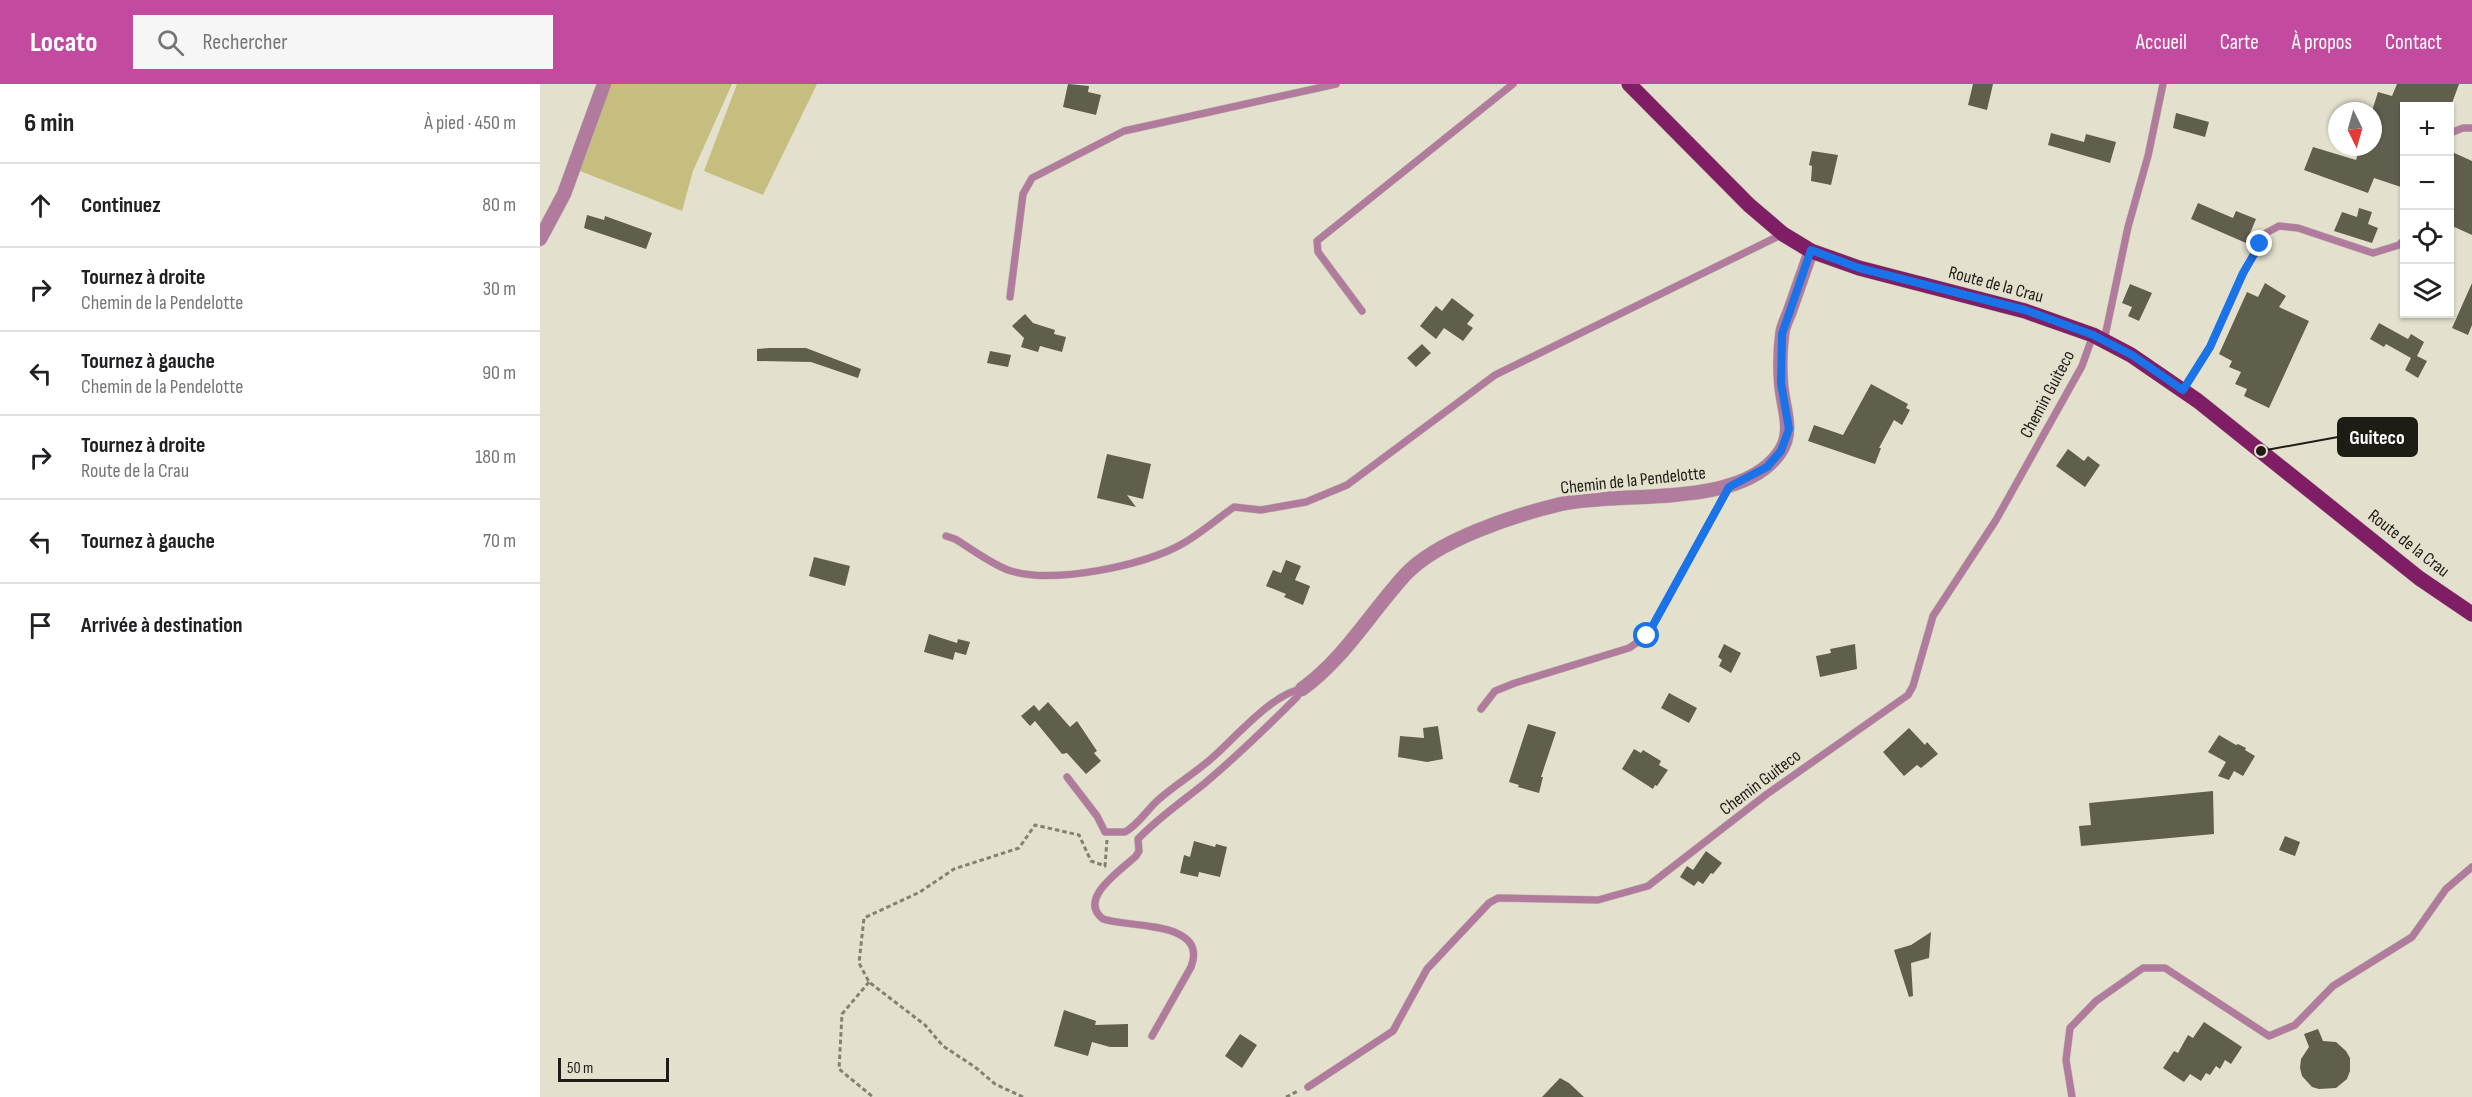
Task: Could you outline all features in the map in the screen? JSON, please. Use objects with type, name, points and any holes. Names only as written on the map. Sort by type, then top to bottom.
[{"type":"main road","name":"Route de la Crau","points":[[1629,84],[1749,205],[1783,234],[1811,250],[1859,268],[2025,310],[2099,338],[2132,355],[2183,390],[2419,578],[2472,614]]},
{"type":"street","points":[[540,239],[564,194],[604,84]]},
{"type":"street","name":"Chemin de la Pendelotte","points":[[1302,689],[1331,664],[1407,573],[1426,556],[1440,548],[1507,521],[1562,504],[1606,497],[1702,492],[1729,487],[1767,467],[1781,451],[1789,429],[1781,383],[1782,334],[1811,250]]},
{"type":"lane","points":[[1010,297],[1023,194],[1032,178],[1124,131],[1336,84]]},
{"type":"lane","points":[[1362,311],[1318,252],[1317,241],[1513,84]]},
{"type":"lane","name":"Chemin Guiteco","points":[[1308,1087],[1393,1031],[1427,969],[1489,903],[1498,898],[1598,900],[1648,886],[1681,863],[1767,794],[1908,695],[1913,686],[1933,616],[1996,520],[2099,338],[2148,156],[2163,84]]},
{"type":"lane","points":[[2454,131],[2472,128]]},
{"type":"lane","points":[[2183,390],[2210,347],[2253,255],[2266,233],[2273,228],[2286,225],[2373,253],[2400,244]]},
{"type":"lane","points":[[946,536],[1009,570],[1029,575],[1076,573],[1130,565],[1182,545],[1234,507],[1261,510],[1306,502],[1347,485],[1495,375],[1783,234]]},
{"type":"lane","points":[[1481,709],[1495,691],[1629,648],[1647,636],[1729,487]]},
{"type":"lane","points":[[1067,777],[1108,832],[1121,833],[1130,829],[1162,796],[1213,758],[1234,736],[1273,704],[1290,691],[1302,689]]},
{"type":"lane","points":[[1152,1036],[1191,967],[1195,958],[1193,948],[1188,940],[1173,931],[1103,919],[1096,914],[1093,907],[1095,897],[1136,856],[1139,851],[1138,839],[1149,827],[1252,742],[1297,697],[1302,689]]},
{"type":"lane","points":[[2072,1097],[2066,1060],[2070,1028],[2096,1001],[2143,968],[2165,968],[2269,1036],[2295,1025],[2333,986],[2412,938],[2446,889],[2472,867]]},
{"type":"path","points":[[1023,1097],[996,1084],[943,1046],[925,1025],[869,982],[859,963],[864,918],[921,892],[954,869],[1019,848],[1035,825],[1079,835],[1091,861],[1106,866],[1108,832]]},
{"type":"path","points":[[869,982],[843,1014],[839,1069],[873,1097]]},
{"type":"shaded area","points":[[608,84],[732,84],[693,171],[682,211],[580,171],[580,164]]},
{"type":"shaded area","points":[[737,84],[817,84],[763,195],[704,171]]},
{"type":"building","points":[[1068,84],[1089,86],[1088,92],[1101,95],[1096,115],[1063,107]]},
{"type":"building","points":[[1973,84],[1993,84],[1987,110],[1968,105]]},
{"type":"building","points":[[2397,84],[2459,84],[2452,102],[2400,102],[2400,187],[2374,178],[2368,193],[2304,170],[2313,147],[2328,152],[2328,156],[2343,156],[2356,160],[2357,156],[2382,156],[2382,102],[2375,102],[2378,92],[2392,96]]},
{"type":"building","points":[[2176,113],[2209,122],[2205,137],[2173,128]]},
{"type":"building","points":[[2051,133],[2084,142],[2086,134],[2116,142],[2110,163],[2048,145]]},
{"type":"building","points":[[1812,151],[1838,155],[1831,185],[1811,181],[1812,166],[1809,165]]},
{"type":"building","points":[[2454,153],[2472,161],[2472,235],[2454,227]]},
{"type":"building","points":[[2198,203],[2233,218],[2236,211],[2256,219],[2246,243],[2191,219]]},
{"type":"building","points":[[2359,208],[2372,212],[2368,224],[2378,228],[2372,243],[2334,231],[2342,212],[2357,217]]},
{"type":"building","points":[[587,215],[604,220],[605,216],[652,233],[646,249],[584,228]]},
{"type":"building","points":[[2265,283],[2286,296],[2279,307],[2309,321],[2269,408],[2244,396],[2247,389],[2235,384],[2241,372],[2229,367],[2232,361],[2219,354],[2247,292],[2258,297]]},
{"type":"building","points":[[2472,283],[2472,325],[2468,335],[2452,328]]},
{"type":"building","points":[[2130,284],[2152,293],[2139,321],[2128,316],[2132,307],[2122,303]]},
{"type":"building","points":[[1452,298],[1474,315],[1467,324],[1473,328],[1463,341],[1444,328],[1436,339],[1420,326],[1436,306],[1442,311]]},
{"type":"building","points":[[1025,314],[1033,323],[1055,330],[1054,334],[1066,337],[1062,352],[1040,346],[1038,352],[1021,347],[1024,338],[1012,326]]},
{"type":"building","points":[[2379,323],[2408,339],[2411,334],[2424,342],[2417,356],[2427,361],[2418,378],[2405,370],[2411,358],[2386,344],[2384,347],[2370,339]]},
{"type":"building","points":[[1422,344],[1431,353],[1416,367],[1407,358]]},
{"type":"building","points":[[806,348],[861,369],[858,378],[811,362],[757,361],[757,349]]},
{"type":"building","points":[[990,351],[1011,355],[1008,367],[987,363]]},
{"type":"building","points":[[1871,384],[1908,404],[1906,408],[1910,410],[1902,425],[1894,420],[1879,448],[1881,448],[1875,464],[1808,441],[1814,425],[1843,435]]},
{"type":"building","points":[[2068,449],[2084,461],[2088,456],[2100,465],[2085,487],[2056,466]]},
{"type":"building","points":[[1107,454],[1151,464],[1143,499],[1127,495],[1136,507],[1097,498]]},
{"type":"building","points":[[814,557],[850,566],[845,586],[809,576]]},
{"type":"building","points":[[1286,560],[1301,566],[1295,580],[1310,586],[1303,605],[1284,597],[1286,594],[1266,586],[1273,570],[1281,573]]},
{"type":"building","points":[[929,634],[957,643],[958,639],[970,642],[966,655],[955,652],[953,660],[924,652]]},
{"type":"building","points":[[1724,644],[1741,653],[1731,673],[1719,666],[1722,660],[1718,657]]},
{"type":"building","points":[[1855,644],[1857,669],[1820,677],[1816,656],[1831,653],[1830,649]]},
{"type":"building","points":[[1669,693],[1697,708],[1689,723],[1661,708]]},
{"type":"building","points":[[1048,702],[1070,727],[1077,721],[1097,751],[1094,753],[1101,761],[1086,774],[1067,753],[1062,754],[1035,721],[1030,726],[1021,716],[1034,705],[1039,711]]},
{"type":"building","points":[[1528,724],[1556,732],[1541,777],[1543,777],[1539,793],[1509,782]]},
{"type":"building","points":[[1438,726],[1443,759],[1427,762],[1398,757],[1400,736],[1424,738],[1423,728]]},
{"type":"building","points":[[1909,728],[1925,745],[1927,742],[1938,754],[1921,768],[1917,765],[1904,776],[1883,752]]},
{"type":"building","points":[[2219,735],[2246,748],[2245,750],[2255,756],[2243,776],[2234,771],[2229,780],[2218,776],[2226,762],[2208,752]]},
{"type":"building","points":[[1634,749],[1641,753],[1643,750],[1661,761],[1659,765],[1668,770],[1653,789],[1622,769]]},
{"type":"building","points":[[2213,791],[2214,834],[2081,846],[2079,826],[2091,825],[2089,803]]},
{"type":"building","points":[[2285,836],[2300,842],[2295,856],[2279,850]]},
{"type":"building","points":[[1194,841],[1215,847],[1216,844],[1227,847],[1220,877],[1199,872],[1198,877],[1180,873],[1184,855],[1190,857]]},
{"type":"building","points":[[1706,851],[1722,863],[1703,884],[1698,881],[1694,886],[1680,877],[1687,866],[1693,870]]},
{"type":"building","points":[[1931,932],[1929,958],[1911,963],[1913,996],[1909,997],[1894,950],[1911,945]]},
{"type":"building","points":[[1064,1010],[1096,1021],[1095,1025],[1128,1024],[1128,1047],[1110,1047],[1092,1042],[1088,1056],[1054,1046]]},
{"type":"building","points":[[2204,1022],[2242,1047],[2231,1064],[2225,1060],[2220,1069],[2216,1066],[2210,1075],[2206,1073],[2201,1081],[2190,1074],[2184,1082],[2163,1068],[2174,1051],[2178,1053],[2188,1035],[2193,1038]]},
{"type":"building","points":[[2318,1029],[2323,1041],[2336,1042],[2350,1058],[2350,1071],[2347,1079],[2336,1088],[2312,1087],[2302,1076],[2301,1059],[2309,1047],[2304,1034]]},
{"type":"building","points":[[1240,1034],[1257,1045],[1242,1068],[1225,1056]]},
{"type":"building","points":[[1560,1078],[1569,1083],[1584,1097],[1542,1097]]},
{"type":"place","name":"Guiteco","points":[[2261,451]]},
{"type":"route","points":[[1647,636],[1729,487],[1767,467],[1781,451],[1789,429],[1781,383],[1782,334],[1811,250],[1859,268],[2025,310],[2093,335],[2132,355],[2183,390],[2210,347],[2243,273],[2260,244]]}]
